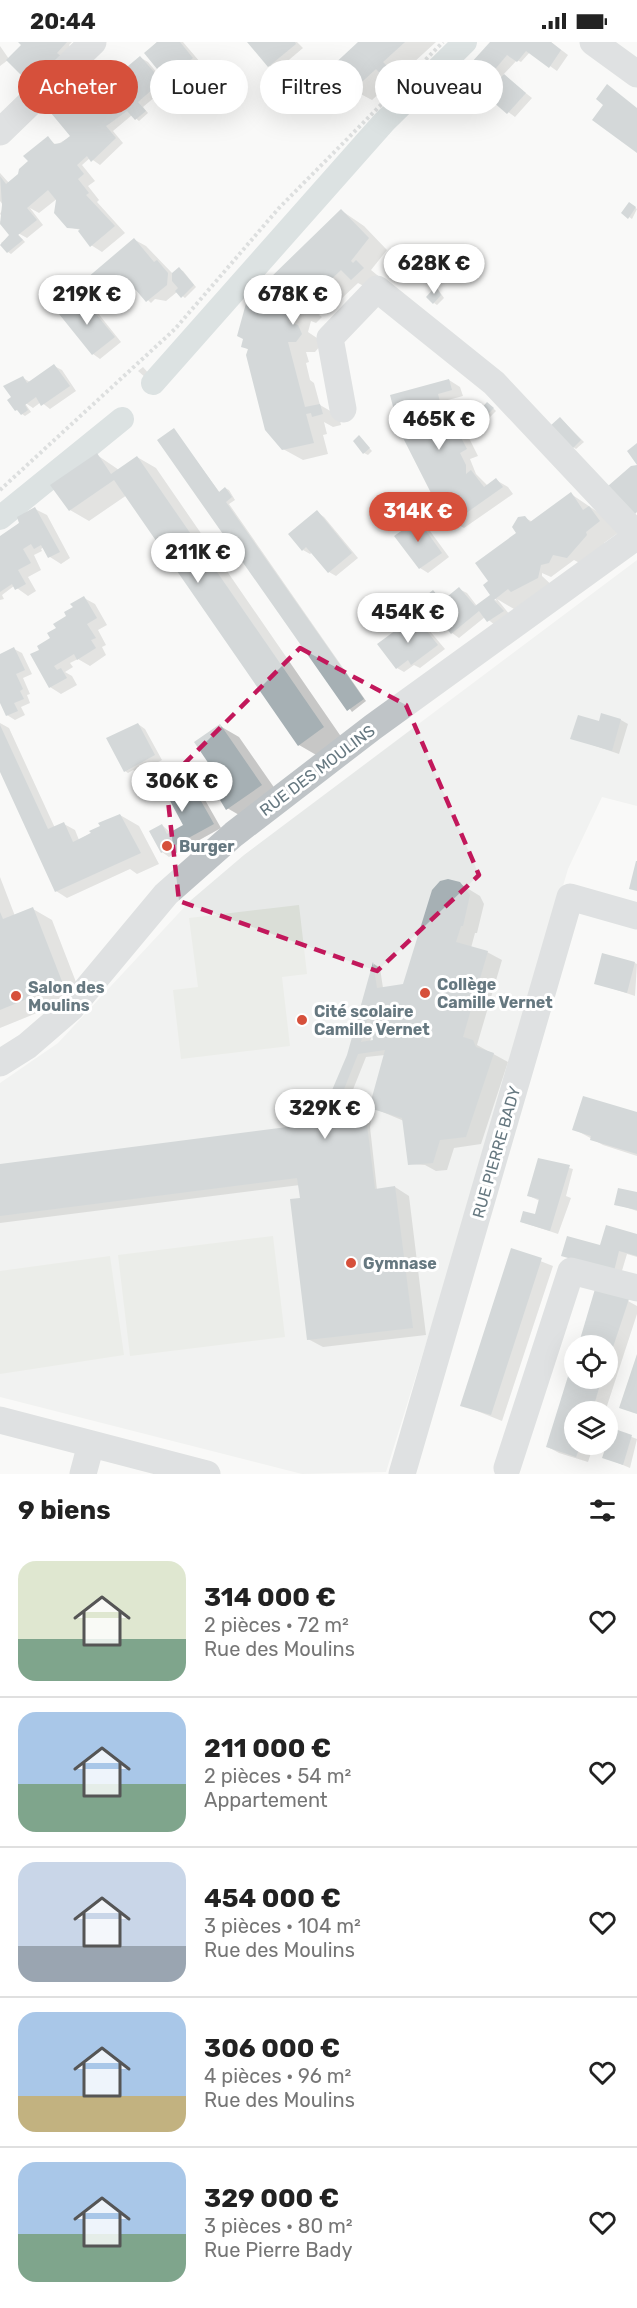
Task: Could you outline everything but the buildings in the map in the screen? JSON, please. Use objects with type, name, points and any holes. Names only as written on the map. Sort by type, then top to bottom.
[{"type":"street","points":[[0,132],[93,42]]},
{"type":"street","points":[[593,42],[637,74]]},
{"type":"street","points":[[343,409],[330,338],[377,290],[494,383],[637,535]]},
{"type":"street","name":"RUE DES MOULINS","points":[[0,1063],[27,1046],[71,1008],[166,894],[234,834],[373,727],[637,535]]},
{"type":"street","name":"RUE PIERRE BADY","points":[[402,1474],[570,897],[637,916]]},
{"type":"street","points":[[507,1468],[571,1271],[637,1288]]},
{"type":"street","points":[[0,1420],[207,1474]]},
{"type":"street","points":[[83,1474],[91,1444]]},
{"type":"path","points":[[0,490],[175,329],[279,208],[443,42]]},
{"type":"highlighted area","points":[[300,648],[406,705],[479,875],[377,971],[179,901],[166,782]]},
{"type":"shaded area","name":"Cité scolaire Camille Vernet","points":[[637,560],[637,806],[602,797],[568,869],[462,1228],[386,1472],[302,1474],[0,1397],[0,1083],[58,1043],[190,901],[244,855]]},
{"type":"shaded area","points":[[299,905],[307,974],[282,977],[290,1046],[181,1059],[173,990],[198,987],[189,918]]},
{"type":"shaded area","points":[[273,1236],[285,1337],[130,1356],[118,1255]]},
{"type":"shaded area","points":[[110,1256],[124,1355],[0,1374],[0,1271]]},
{"type":"waterway","points":[[153,383],[384,122],[465,42]]},
{"type":"waterway","points":[[0,518],[122,419]]},
{"type":"place","name":"Burger","points":[[167,846]]},
{"type":"place","name":"Collège Camille Vernet","points":[[425,993]]},
{"type":"place","name":"Salon des Moulins","points":[[16,996]]},
{"type":"place","name":"Cité scolaire Camille Vernet","points":[[302,1020]]},
{"type":"place","name":"Gymnase","points":[[351,1263]]}]
